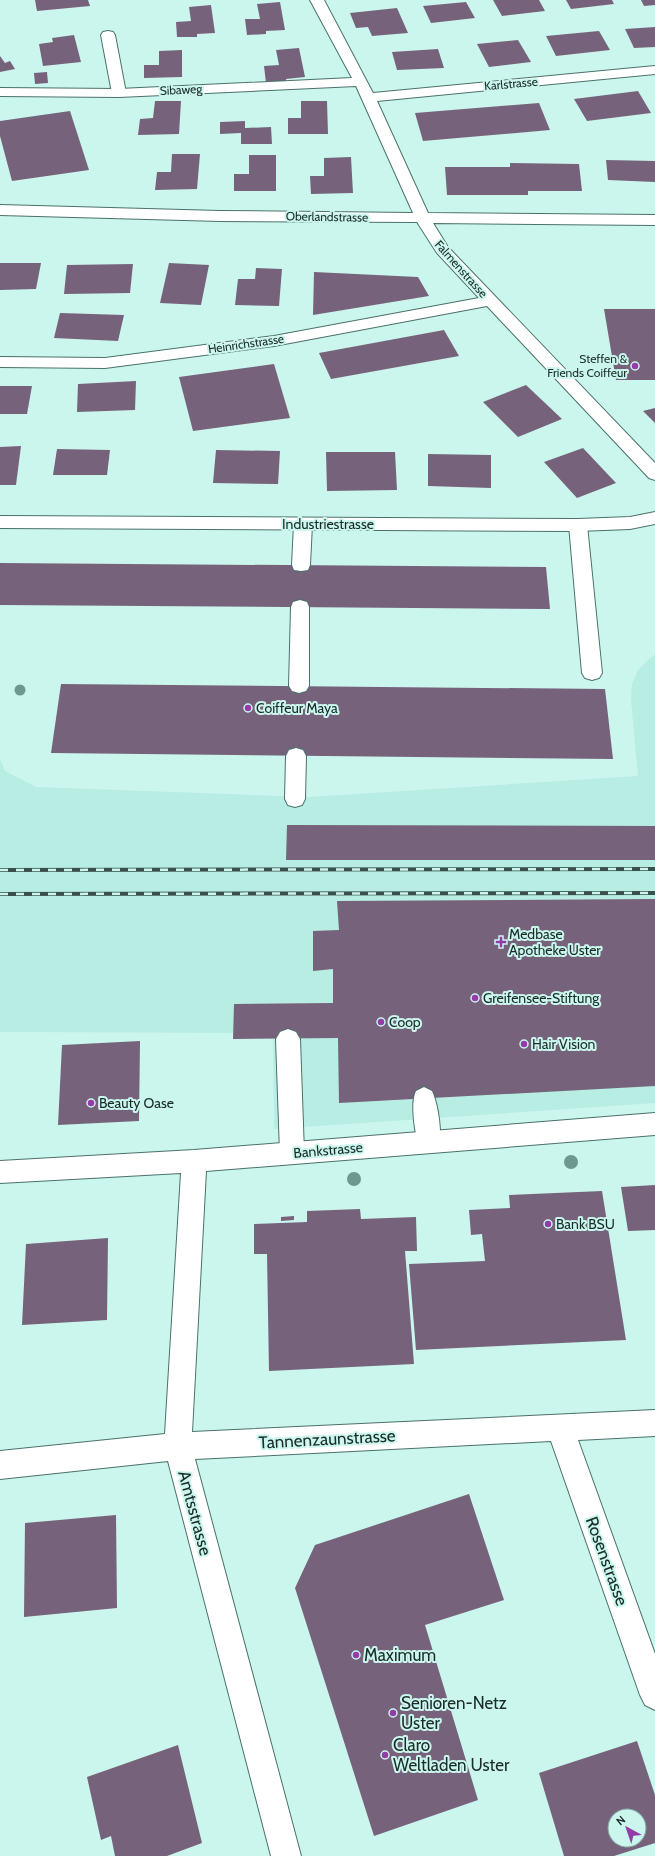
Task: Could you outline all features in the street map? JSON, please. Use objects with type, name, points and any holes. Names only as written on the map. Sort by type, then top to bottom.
[{"type":"street","name":"Falmenstrasse","points":[[317,0],[361,82],[423,219],[442,250],[655,474]]},
{"type":"street","points":[[108,35],[119,93]]},
{"type":"street","name":"Karlstrasse","points":[[368,98],[655,70]]},
{"type":"street","name":"Sibaweg","points":[[0,92],[119,93],[361,82]]},
{"type":"street","name":"Oberlandstrasse","points":[[0,210],[116,214],[423,219],[655,220]]},
{"type":"street","name":"Heinrichstrasse","points":[[0,362],[105,363],[274,341],[489,300]]},
{"type":"street","name":"Industriestrasse","points":[[0,522],[578,525],[630,523],[655,518]]},
{"type":"street","points":[[301,566],[303,524]]},
{"type":"street","points":[[578,525],[592,673]]},
{"type":"street","points":[[298,686],[300,607]]},
{"type":"street","points":[[295,799],[296,756]]},
{"type":"street","points":[[288,1038],[292,1153]]},
{"type":"street","points":[[424,1098],[429,1141]]},
{"type":"street","name":"Bankstrasse","points":[[0,1172],[194,1161],[655,1124]]},
{"type":"street","name":"Amtsstrasse","points":[[194,1161],[178,1446],[286,1856]]},
{"type":"street","name":"Tannenzaunstrasse","points":[[0,1465],[178,1446],[655,1423]]},
{"type":"street","name":"Rosenstrasse","points":[[560,1428],[655,1695]]},
{"type":"shaded area","points":[[655,655],[655,1103],[274,1129],[273,1033],[0,1032],[0,758],[5,771],[36,787],[308,797],[638,776],[631,700],[632,684],[638,670]]},
{"type":"building","points":[[35,0],[88,0],[90,6],[37,11]]},
{"type":"building","points":[[493,0],[539,0],[545,11],[502,16]]},
{"type":"building","points":[[566,0],[612,0],[614,4],[571,9]]},
{"type":"building","points":[[641,0],[655,0],[655,5],[644,6]]},
{"type":"building","points":[[280,2],[285,30],[266,31],[266,34],[247,35],[245,19],[260,19],[257,4]]},
{"type":"building","points":[[466,2],[475,18],[431,23],[423,6]]},
{"type":"building","points":[[211,5],[215,33],[197,34],[197,37],[177,37],[176,22],[191,21],[189,7]]},
{"type":"building","points":[[397,8],[408,33],[372,36],[368,27],[356,28],[350,13]]},
{"type":"building","points":[[655,27],[655,47],[634,48],[625,29]]},
{"type":"building","points":[[599,31],[610,50],[556,56],[546,36]]},
{"type":"building","points":[[74,35],[81,62],[43,66],[39,44],[53,42],[52,38]]},
{"type":"building","points":[[518,40],[531,62],[489,67],[477,44]]},
{"type":"building","points":[[299,48],[305,77],[286,79],[286,82],[266,83],[264,66],[279,65],[276,50]]},
{"type":"building","points":[[438,49],[444,68],[397,70],[392,52]]},
{"type":"building","points":[[182,50],[182,77],[144,78],[144,65],[159,65],[159,51]]},
{"type":"building","points":[[0,56],[5,63],[10,61],[15,69],[0,72]]},
{"type":"building","points":[[47,72],[48,83],[35,84],[34,73]]},
{"type":"building","points":[[638,91],[651,113],[587,121],[574,99]]},
{"type":"building","points":[[155,101],[181,101],[179,134],[138,135],[140,119],[153,118]]},
{"type":"building","points":[[301,101],[327,101],[328,134],[288,134],[288,118],[301,118]]},
{"type":"building","points":[[539,103],[550,130],[423,141],[415,113]]},
{"type":"building","points":[[70,111],[89,170],[12,181],[0,136],[0,121]]},
{"type":"building","points":[[245,121],[245,128],[271,127],[272,144],[241,144],[241,133],[220,134],[220,122]]},
{"type":"building","points":[[172,154],[200,154],[197,189],[155,190],[157,172],[171,172]]},
{"type":"building","points":[[249,155],[276,155],[276,191],[234,191],[234,174],[249,174]]},
{"type":"building","points":[[351,157],[353,193],[311,194],[310,176],[324,176],[324,158]]},
{"type":"building","points":[[606,160],[655,161],[655,182],[608,180]]},
{"type":"building","points":[[510,163],[579,164],[582,191],[528,191],[528,195],[447,195],[445,167],[510,167]]},
{"type":"building","points":[[0,263],[41,263],[36,289],[0,290]]},
{"type":"building","points":[[169,263],[209,265],[201,305],[160,303]]},
{"type":"building","points":[[133,264],[130,293],[64,294],[67,265]]},
{"type":"building","points":[[256,268],[282,269],[279,306],[235,305],[238,279],[255,279]]},
{"type":"building","points":[[314,272],[418,277],[429,296],[313,315]]},
{"type":"building","points":[[604,309],[655,309],[655,380],[616,380]]},
{"type":"building","points":[[60,313],[124,315],[118,341],[54,338]]},
{"type":"building","points":[[444,330],[459,356],[331,379],[319,353]]},
{"type":"building","points":[[274,364],[290,418],[193,431],[179,377]]},
{"type":"building","points":[[136,381],[135,410],[77,412],[78,384]]},
{"type":"building","points":[[526,385],[562,419],[518,437],[483,402]]},
{"type":"building","points":[[0,386],[32,386],[27,414],[0,414]]},
{"type":"building","points":[[655,408],[655,423],[643,411]]},
{"type":"building","points":[[21,446],[16,485],[0,485],[0,447]]},
{"type":"building","points":[[583,448],[616,483],[577,498],[544,462]]},
{"type":"building","points":[[57,449],[110,450],[107,475],[53,475]]},
{"type":"building","points":[[216,450],[280,451],[278,484],[213,483]]},
{"type":"building","points":[[326,452],[395,452],[397,490],[327,491]]},
{"type":"building","points":[[428,454],[491,455],[491,488],[428,486]]},
{"type":"building","points":[[0,563],[546,567],[550,609],[0,605]]},
{"type":"building","points":[[61,684],[605,689],[613,759],[51,753]]},
{"type":"building","points":[[287,825],[655,826],[655,860],[286,860]]},
{"type":"building","points":[[655,899],[655,1086],[339,1103],[338,1038],[233,1039],[234,1004],[333,1003],[333,969],[313,971],[313,931],[339,930],[337,901]]},
{"type":"building","points":[[140,1041],[139,1121],[58,1125],[62,1045]]},
{"type":"building","points":[[655,1185],[655,1230],[628,1231],[621,1187]]},
{"type":"building","points":[[602,1191],[626,1340],[416,1350],[409,1264],[485,1261],[482,1234],[471,1235],[469,1210],[510,1208],[509,1195]]},
{"type":"building","points":[[360,1209],[361,1219],[416,1217],[417,1251],[405,1251],[414,1364],[269,1371],[267,1254],[254,1254],[254,1224],[307,1222],[307,1211]]},
{"type":"building","points":[[294,1216],[294,1220],[281,1221],[281,1217]]},
{"type":"building","points":[[108,1238],[107,1320],[22,1325],[26,1244]]},
{"type":"building","name":"Senioren-Netz Uster","points":[[469,1494],[504,1600],[425,1625],[478,1800],[374,1836],[295,1588],[315,1545]]},
{"type":"building","points":[[116,1515],[117,1608],[24,1617],[25,1523]]},
{"type":"building","points":[[637,1741],[655,1795],[655,1843],[647,1846],[647,1808],[607,1808],[607,1848],[639,1848],[614,1856],[564,1856],[539,1773]]},
{"type":"building","points":[[178,1745],[202,1843],[167,1856],[115,1856],[111,1836],[101,1840],[87,1777]]},
{"type":"railway","points":[[0,870],[655,869]]},
{"type":"railway","points":[[0,894],[655,893]]},
{"type":"place","name":"Steffen & Friends Coiffeur","points":[[635,366]]},
{"type":"place","name":"Coiffeur Maya","points":[[248,708]]},
{"type":"place","name":"Medbase Apotheke Uster","points":[[501,942]]},
{"type":"place","name":"Greifensee-Stiftung","points":[[475,998]]},
{"type":"place","name":"Coop","points":[[381,1022]]},
{"type":"place","name":"Hair Vision","points":[[524,1044]]},
{"type":"place","name":"Beauty Oase","points":[[91,1103]]},
{"type":"place","name":"Bank BSU","points":[[548,1224]]},
{"type":"place","name":"Maximum","points":[[356,1655]]},
{"type":"place","name":"Senioren-Netz Uster","points":[[393,1713]]},
{"type":"place","name":"Claro Weltladen Uster","points":[[385,1755]]}]
